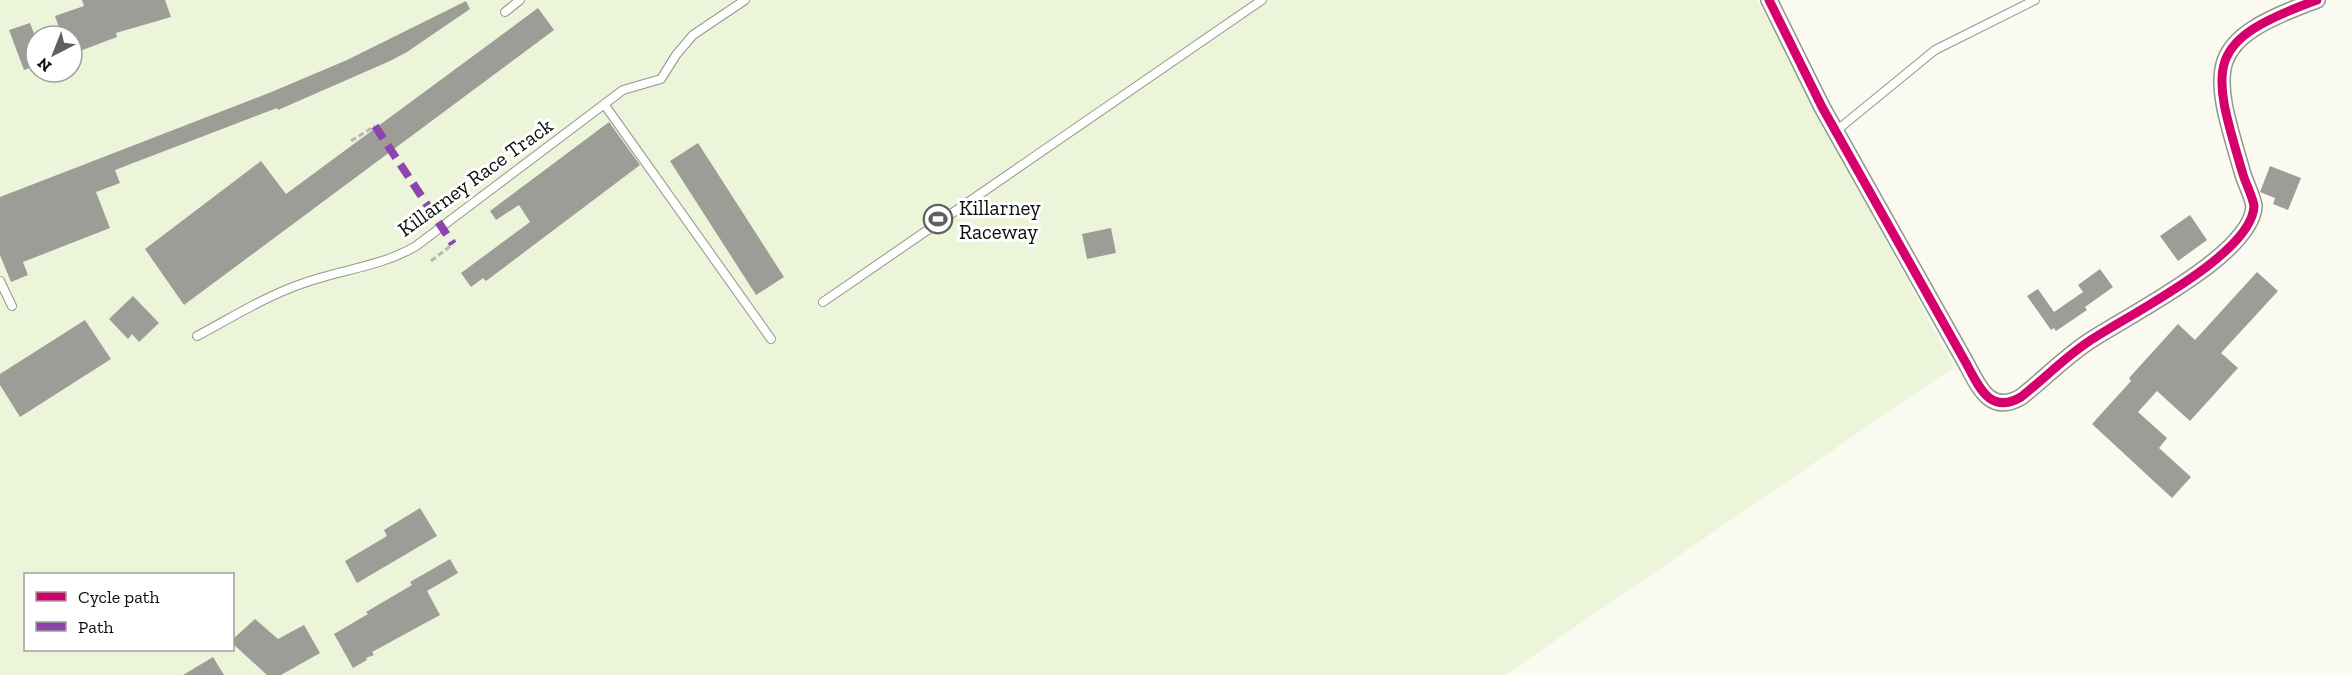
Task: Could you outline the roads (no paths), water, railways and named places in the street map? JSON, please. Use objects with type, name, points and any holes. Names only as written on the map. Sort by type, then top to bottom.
[{"type":"street","points":[[1769,0],[1836,131],[1979,386],[1994,402],[2002,404],[2010,404],[2021,397],[2088,342],[2200,273],[2221,256],[2248,225],[2254,213],[2254,206],[2232,140],[2220,85],[2225,56],[2239,38],[2293,4],[2317,0]]},
{"type":"lane","points":[[505,12],[520,0]]},
{"type":"lane","name":"Killarney Race Track","points":[[197,336],[272,295],[303,283],[391,259],[408,250],[623,90],[661,79],[676,55],[693,35],[745,0]]},
{"type":"lane","points":[[824,302],[1262,0]]},
{"type":"lane","points":[[1836,131],[1935,50],[2035,0]]},
{"type":"lane","points":[[604,104],[771,339]]},
{"type":"lane","points":[[0,281],[12,306]]},
{"type":"place","name":"Killarney Raceway","points":[[938,219]]}]
